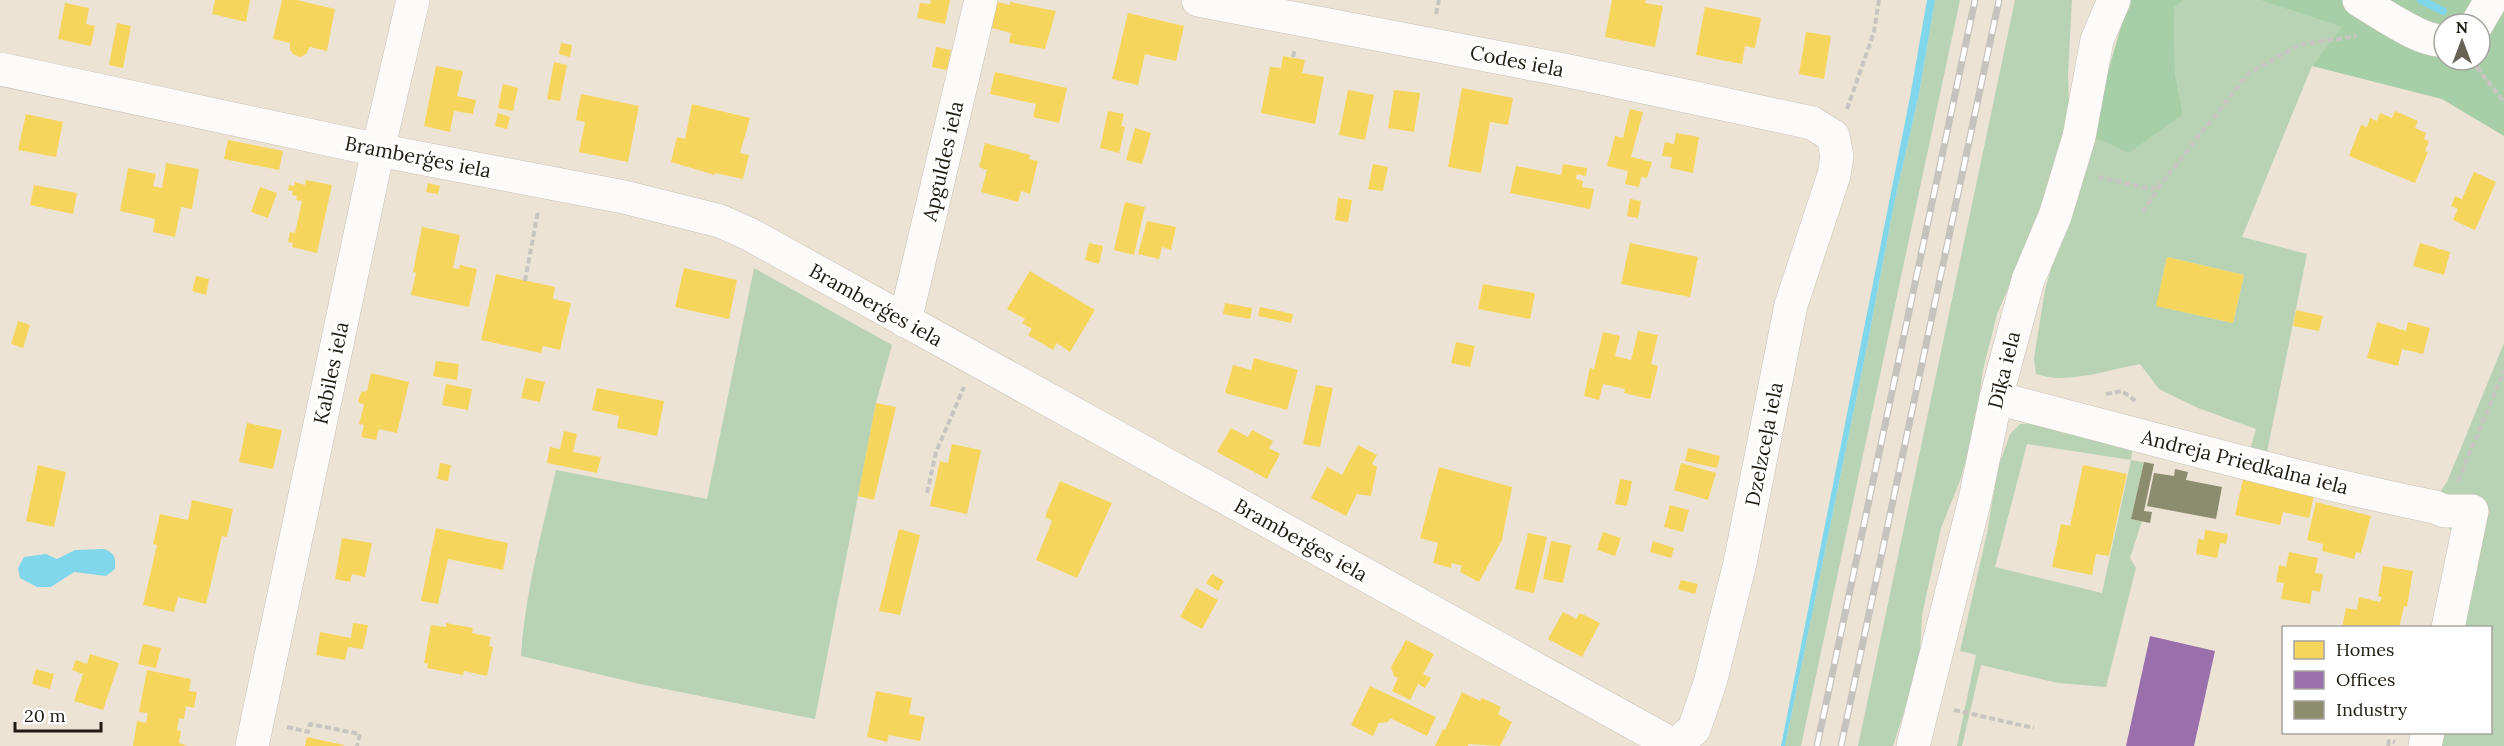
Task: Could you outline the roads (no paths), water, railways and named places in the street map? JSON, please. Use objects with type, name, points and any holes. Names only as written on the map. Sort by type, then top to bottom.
[{"type":"street","name":"Kabiles iela","points":[[254,734],[378,150],[413,0]]},
{"type":"street","name":"Apguldes iela","points":[[905,321],[981,0]]},
{"type":"street","name":"Codes iela","points":[[1198,0],[1564,70],[1812,123],[1833,136]]},
{"type":"street","name":"Dīķa iela","points":[[1913,746],[1975,499],[1996,398],[2028,280],[2055,216],[2079,137],[2097,40],[2114,0]]},
{"type":"street","points":[[2359,0],[2408,29],[2432,39]]},
{"type":"street","name":"Bramberģes iela","points":[[0,69],[378,150],[661,205],[720,222],[749,234],[1675,746]]},
{"type":"street","name":"Dzelzceļa iela","points":[[1675,746],[1694,729],[1710,683],[1740,563],[1791,305],[1834,175],[1837,156],[1833,136]]},
{"type":"street","name":"Andreja Priedkalna iela","points":[[1996,398],[2205,452],[2249,466],[2435,507],[2444,511],[2472,511],[2448,626]]},
{"type":"water","points":[[1927,0],[1935,0],[1919,94],[1894,204],[1785,746],[1781,746],[1910,97]]},
{"type":"water","points":[[104,549],[113,554],[115,562],[115,569],[106,576],[74,572],[51,587],[37,587],[20,578],[18,568],[24,557],[46,554],[57,559],[75,550]]},
{"type":"waterway","points":[[2421,0],[2443,11]]},
{"type":"railway","points":[[1817,746],[1975,0]]},
{"type":"railway","points":[[1841,746],[1999,0]]}]
